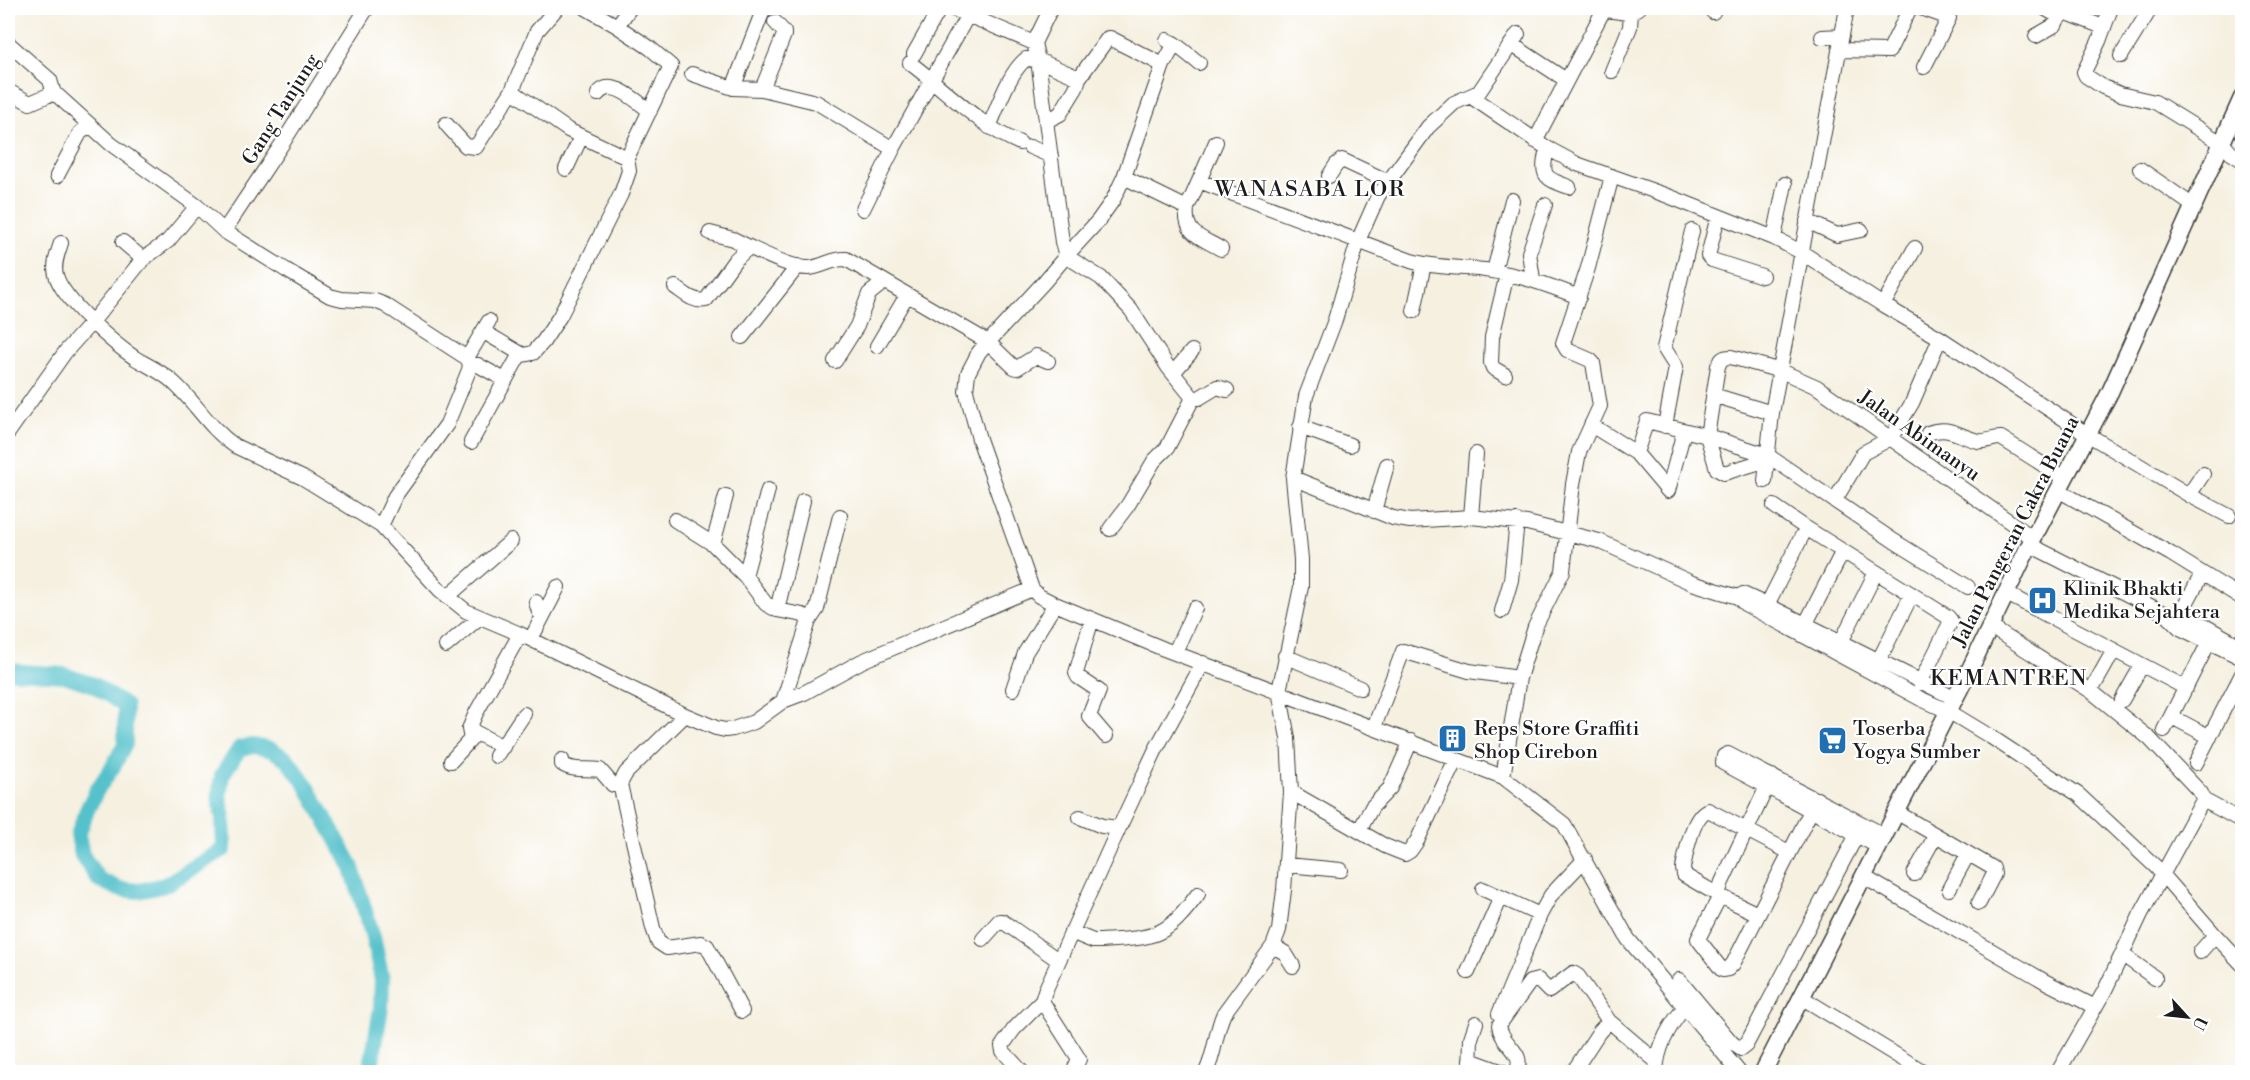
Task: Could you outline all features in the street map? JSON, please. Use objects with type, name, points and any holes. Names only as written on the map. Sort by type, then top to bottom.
[{"type":"main road","name":"Jalan Pangeran Cakra Buana","points":[[1763,1072],[1951,705],[2031,541],[2119,373],[2242,99]]},
{"type":"street","name":"Gang Tanjung","points":[[224,231],[284,141],[367,8]]},
{"type":"street","points":[[446,124],[466,146],[478,151],[512,91],[537,31],[557,8]]},
{"type":"street","points":[[381,526],[395,495],[447,424],[469,361],[487,326],[520,354],[533,353],[553,329],[621,194],[629,171],[627,158],[671,66],[650,48],[586,8]]},
{"type":"street","points":[[617,26],[630,8]]},
{"type":"street","points":[[733,88],[764,8]]},
{"type":"street","points":[[940,8],[912,59],[931,82],[989,127],[1004,137],[1051,156]]},
{"type":"street","points":[[951,8],[1034,43]]},
{"type":"street","points":[[1051,8],[1034,43],[1062,242],[1066,256],[1101,278],[1131,310],[1192,398]]},
{"type":"street","points":[[1765,481],[1772,413],[1847,8]]},
{"type":"street","points":[[1822,37],[1840,43],[1889,51],[1910,8]]},
{"type":"street","points":[[1922,8],[1952,13],[1924,67]]},
{"type":"street","points":[[2044,8],[2103,27]]},
{"type":"street","points":[[2111,8],[2094,52],[2085,66],[2086,76],[2120,94],[2155,102],[2223,144],[2242,160]]},
{"type":"street","points":[[2121,56],[2151,8]]},
{"type":"street","points":[[1569,187],[1552,182],[1544,174],[1541,144],[1566,80],[1603,12],[1635,10],[1612,71]]},
{"type":"street","points":[[2036,36],[2051,29],[2062,12]]},
{"type":"street","points":[[863,209],[893,149],[968,15]]},
{"type":"street","points":[[762,89],[784,35],[775,22]]},
{"type":"street","points":[[1046,121],[1060,114],[1077,88],[1079,78],[1108,38],[1163,65]]},
{"type":"street","points":[[1206,1072],[1216,1049],[1220,1022],[1224,1013],[1274,946],[1279,930],[1287,865],[1292,792],[1287,738],[1279,691],[1301,586],[1301,559],[1293,478],[1306,396],[1335,320],[1358,241],[1387,182],[1428,128],[1454,103],[1482,89],[1514,39],[1566,80]]},
{"type":"street","points":[[1199,63],[1171,42],[1124,177],[1109,207],[988,342],[971,365],[966,381],[966,391],[979,439],[1032,589],[1055,604],[1092,619],[1503,777],[1556,816],[1570,833],[1628,939],[1684,1008],[1736,1047],[1741,1048],[1746,1045],[1860,830]]},
{"type":"street","points":[[8,43],[50,80],[54,94],[90,126],[111,144],[197,206],[224,231],[330,296],[375,301],[385,305],[469,361],[505,380]]},
{"type":"street","points":[[989,127],[1010,80],[1021,62],[1031,58],[1079,78]]},
{"type":"street","points":[[692,74],[733,88],[762,89],[816,102],[893,149]]},
{"type":"street","points":[[598,94],[602,89],[608,87],[616,89],[650,111]]},
{"type":"street","points":[[8,91],[30,103],[54,94]]},
{"type":"street","points":[[512,91],[581,137],[627,158]]},
{"type":"street","points":[[1470,96],[1541,144],[1577,164],[1718,216],[1774,238],[1801,252],[1883,305],[1940,338],[2087,434],[2189,495],[2229,516]]},
{"type":"street","points":[[57,177],[80,133],[90,126]]},
{"type":"street","points":[[566,169],[581,137]]},
{"type":"street","points":[[1216,142],[1187,208],[1186,222],[1190,230],[1221,249]]},
{"type":"street","points":[[1329,176],[1342,160],[1387,182]]},
{"type":"street","points":[[2140,169],[2195,207]]},
{"type":"street","points":[[1503,777],[1519,678],[1535,627],[1563,571],[1579,452],[1600,402],[1593,363],[1563,347],[1612,176]]},
{"type":"street","points":[[1124,177],[1187,208]]},
{"type":"street","points":[[1199,181],[1424,264],[1533,279],[1579,297]]},
{"type":"street","points":[[1774,238],[1785,184]]},
{"type":"street","points":[[1505,375],[1493,368],[1491,346],[1512,200]]},
{"type":"street","points":[[1533,279],[1529,254],[1545,205]]},
{"type":"street","points":[[8,433],[66,351],[143,259],[168,241],[197,206]]},
{"type":"street","points":[[1718,216],[1708,256],[1712,260],[1762,276]]},
{"type":"street","points":[[1807,221],[1838,235],[1861,230]]},
{"type":"street","points":[[1665,426],[1676,367],[1664,348],[1692,231]]},
{"type":"street","points":[[710,233],[733,239],[808,268],[841,258],[846,259],[988,342],[1014,367],[1017,368],[1036,356],[1048,361]]},
{"type":"street","points":[[123,242],[143,259]]},
{"type":"street","points":[[61,243],[56,257],[55,273],[66,293],[92,322],[134,357],[174,383],[210,426],[235,446],[303,478],[381,526],[447,597],[466,610],[526,636],[685,715],[716,728],[733,729],[754,722],[793,697],[862,661],[1032,589]]},
{"type":"street","points":[[675,287],[690,298],[699,301],[706,300],[735,260],[749,247]]},
{"type":"street","points":[[1883,305],[1915,248]]},
{"type":"street","points":[[1414,311],[1424,264]]},
{"type":"street","points":[[742,337],[798,266]]},
{"type":"street","points":[[835,362],[851,337],[869,294],[884,282]]},
{"type":"street","points":[[877,346],[907,295]]},
{"type":"street","points":[[1835,500],[1863,453],[1891,438],[1912,403],[1940,338]]},
{"type":"street","points":[[1173,373],[1192,351]]},
{"type":"street","points":[[471,442],[520,354]]},
{"type":"street","name":"Jalan Abimanyu","points":[[1713,395],[1718,366],[1725,357],[1781,371],[1817,387],[1891,438],[2031,541],[2174,618]]},
{"type":"street","points":[[1192,398],[1199,398],[1217,387],[1227,390]]},
{"type":"street","points":[[1767,457],[1721,473],[1717,469],[1707,436],[1713,395],[1772,413]]},
{"type":"street","points":[[1110,529],[1119,519],[1154,461],[1167,448],[1192,398]]},
{"type":"street","points":[[1636,453],[1647,421],[1707,436],[1767,457],[1894,541],[1968,586]]},
{"type":"street","points":[[1591,425],[1636,453],[1668,491],[1684,431]]},
{"type":"street","points":[[1300,427],[1350,445]]},
{"type":"street","points":[[1928,433],[1942,429],[1980,442],[2001,438],[2061,484],[2242,598]]},
{"type":"street","points":[[1472,517],[1476,454]]},
{"type":"street","points":[[1374,511],[1387,465]]},
{"type":"street","points":[[2189,495],[2203,474]]},
{"type":"street","points":[[1293,478],[1374,511],[1410,520],[1472,517],[1517,521],[1599,541],[1702,588],[1738,597],[1745,604],[1921,699],[1951,705]]},
{"type":"street","points":[[745,576],[768,490]]},
{"type":"street","points":[[713,544],[726,496]]},
{"type":"street","points":[[777,610],[803,501]]},
{"type":"street","points":[[1774,506],[1948,617],[1951,621],[1920,683]]},
{"type":"street","points":[[793,697],[809,621],[817,609],[840,516]]},
{"type":"street","points":[[675,520],[713,544],[745,576],[766,604],[777,610],[803,615],[809,621]]},
{"type":"street","points":[[1503,611],[1511,580],[1517,521]]},
{"type":"street","points":[[1767,605],[1806,528]]},
{"type":"street","points":[[447,597],[511,541]]},
{"type":"street","points":[[1805,625],[1843,551]]},
{"type":"street","points":[[1841,642],[1876,572]]},
{"type":"street","points":[[2174,618],[2202,574]]},
{"type":"street","points":[[451,761],[471,740],[469,729],[476,712],[526,636],[544,615],[558,587]]},
{"type":"street","points":[[2006,593],[2186,688]]},
{"type":"street","points":[[1738,597],[1743,594],[1767,605],[1920,683],[1990,736],[2079,795],[2156,867],[2242,964]]},
{"type":"street","points":[[1878,662],[1912,594]]},
{"type":"street","points":[[536,602],[539,612],[544,615]]},
{"type":"street","points":[[1013,690],[1025,653],[1055,604]]},
{"type":"street","points":[[1175,652],[1195,608]]},
{"type":"street","points":[[2174,618],[2187,616],[2242,647]]},
{"type":"street","points":[[446,646],[480,617]]},
{"type":"street","points":[[2174,618],[2209,642],[2242,657]]},
{"type":"street","points":[[1092,619],[1076,673],[1099,691],[1089,716],[1106,735]]},
{"type":"street","points":[[1989,626],[2068,675],[2150,738],[2201,793],[2204,800],[2242,821]]},
{"type":"street","points":[[2164,730],[2209,642]]},
{"type":"street","points":[[2096,681],[2114,650]]},
{"type":"street","points":[[1374,727],[1403,651],[1469,671],[1519,678]]},
{"type":"street","points":[[1286,656],[1360,688]]},
{"type":"street","points":[[1022,1072],[1003,1051],[1002,1046],[1014,1029],[1042,1001],[1088,893],[1097,880],[1156,749],[1203,663]]},
{"type":"street","points":[[2122,700],[2142,665]]},
{"type":"street","points":[[2196,763],[2242,674]]},
{"type":"street","points":[[469,729],[500,751],[524,714]]},
{"type":"street","points":[[685,715],[626,773],[620,784],[652,928],[658,942],[667,948],[701,943],[707,946],[742,1011]]},
{"type":"street","points":[[2172,717],[2210,737]]},
{"type":"street","points":[[1359,831],[1372,807],[1390,788],[1411,741]]},
{"type":"street","points":[[1292,792],[1391,849],[1408,854],[1425,826],[1456,759]]},
{"type":"street","points":[[562,760],[562,765],[565,767],[576,770],[600,770],[613,785],[620,784]]},
{"type":"street","points":[[1814,804],[1733,964],[1728,969],[1722,970],[1698,939],[1720,896],[1722,882],[1770,781],[1814,804],[1860,830],[1882,841]]},
{"type":"street","points":[[2058,1072],[2123,955],[2162,876],[2204,800]]},
{"type":"street","points":[[1758,914],[1684,875],[1683,868],[1696,824],[1702,812],[1708,810],[1790,852]]},
{"type":"street","points":[[1896,812],[1995,871],[1979,903]]},
{"type":"street","points":[[1080,817],[1102,826],[1119,828]]},
{"type":"street","points":[[1914,874],[1936,835]]},
{"type":"street","points":[[1949,889],[1968,854]]},
{"type":"street","points":[[1499,1014],[1540,915],[1551,895],[1585,859]]},
{"type":"street","points":[[1287,865],[1341,870]]},
{"type":"street","points":[[1864,877],[2046,982],[2095,1007]]},
{"type":"street","points":[[1483,889],[1540,915]]},
{"type":"street","points":[[1071,932],[1093,941],[1162,933],[1181,917],[1198,894]]},
{"type":"street","points":[[1468,972],[1501,897]]},
{"type":"street","points":[[983,939],[999,921],[1002,921],[1058,960]]},
{"type":"street","points":[[2200,952],[2215,935]]},
{"type":"street","points":[[1274,946],[1286,953],[1293,966]]},
{"type":"street","points":[[2123,955],[2155,978]]},
{"type":"street","points":[[1516,1072],[1520,1063],[1519,1058],[1502,1036],[1499,1025],[1530,982],[1538,980],[1549,991],[1574,973],[1609,1021],[1656,1068],[1670,1026],[1684,1008]]},
{"type":"street","points":[[1679,980],[1739,1072]]},
{"type":"street","points":[[1801,997],[1924,1072]]},
{"type":"street","points":[[1042,1001],[1079,1059],[1073,1072]]},
{"type":"street","points":[[1573,1072],[1599,1032],[1609,1021]]},
{"type":"street","points":[[1476,1023],[1471,1038],[1470,1066],[1503,1072]]},
{"type":"waterway","points":[[8,671],[64,675],[94,685],[125,706],[125,744],[97,790],[78,835],[82,855],[98,879],[119,889],[139,891],[165,885],[224,849],[223,816],[219,797],[222,775],[240,748],[254,746],[272,750],[287,759],[307,786],[351,865],[373,937],[382,980],[381,1008],[370,1072]]},
{"type":"place","name":"Klinik Bhakti Medika Sejahtera","points":[[2042,600]]},
{"type":"place","name":"Reps Store Graffiti Shop Cirebon","points":[[1453,739]]},
{"type":"place","name":"Toserba Yogya Sumber","points":[[1832,740]]},
{"type":"district","name":"WANASABA LOR","points":[[1310,188]]},
{"type":"district","name":"KEMANTREN","points":[[2009,677]]}]
